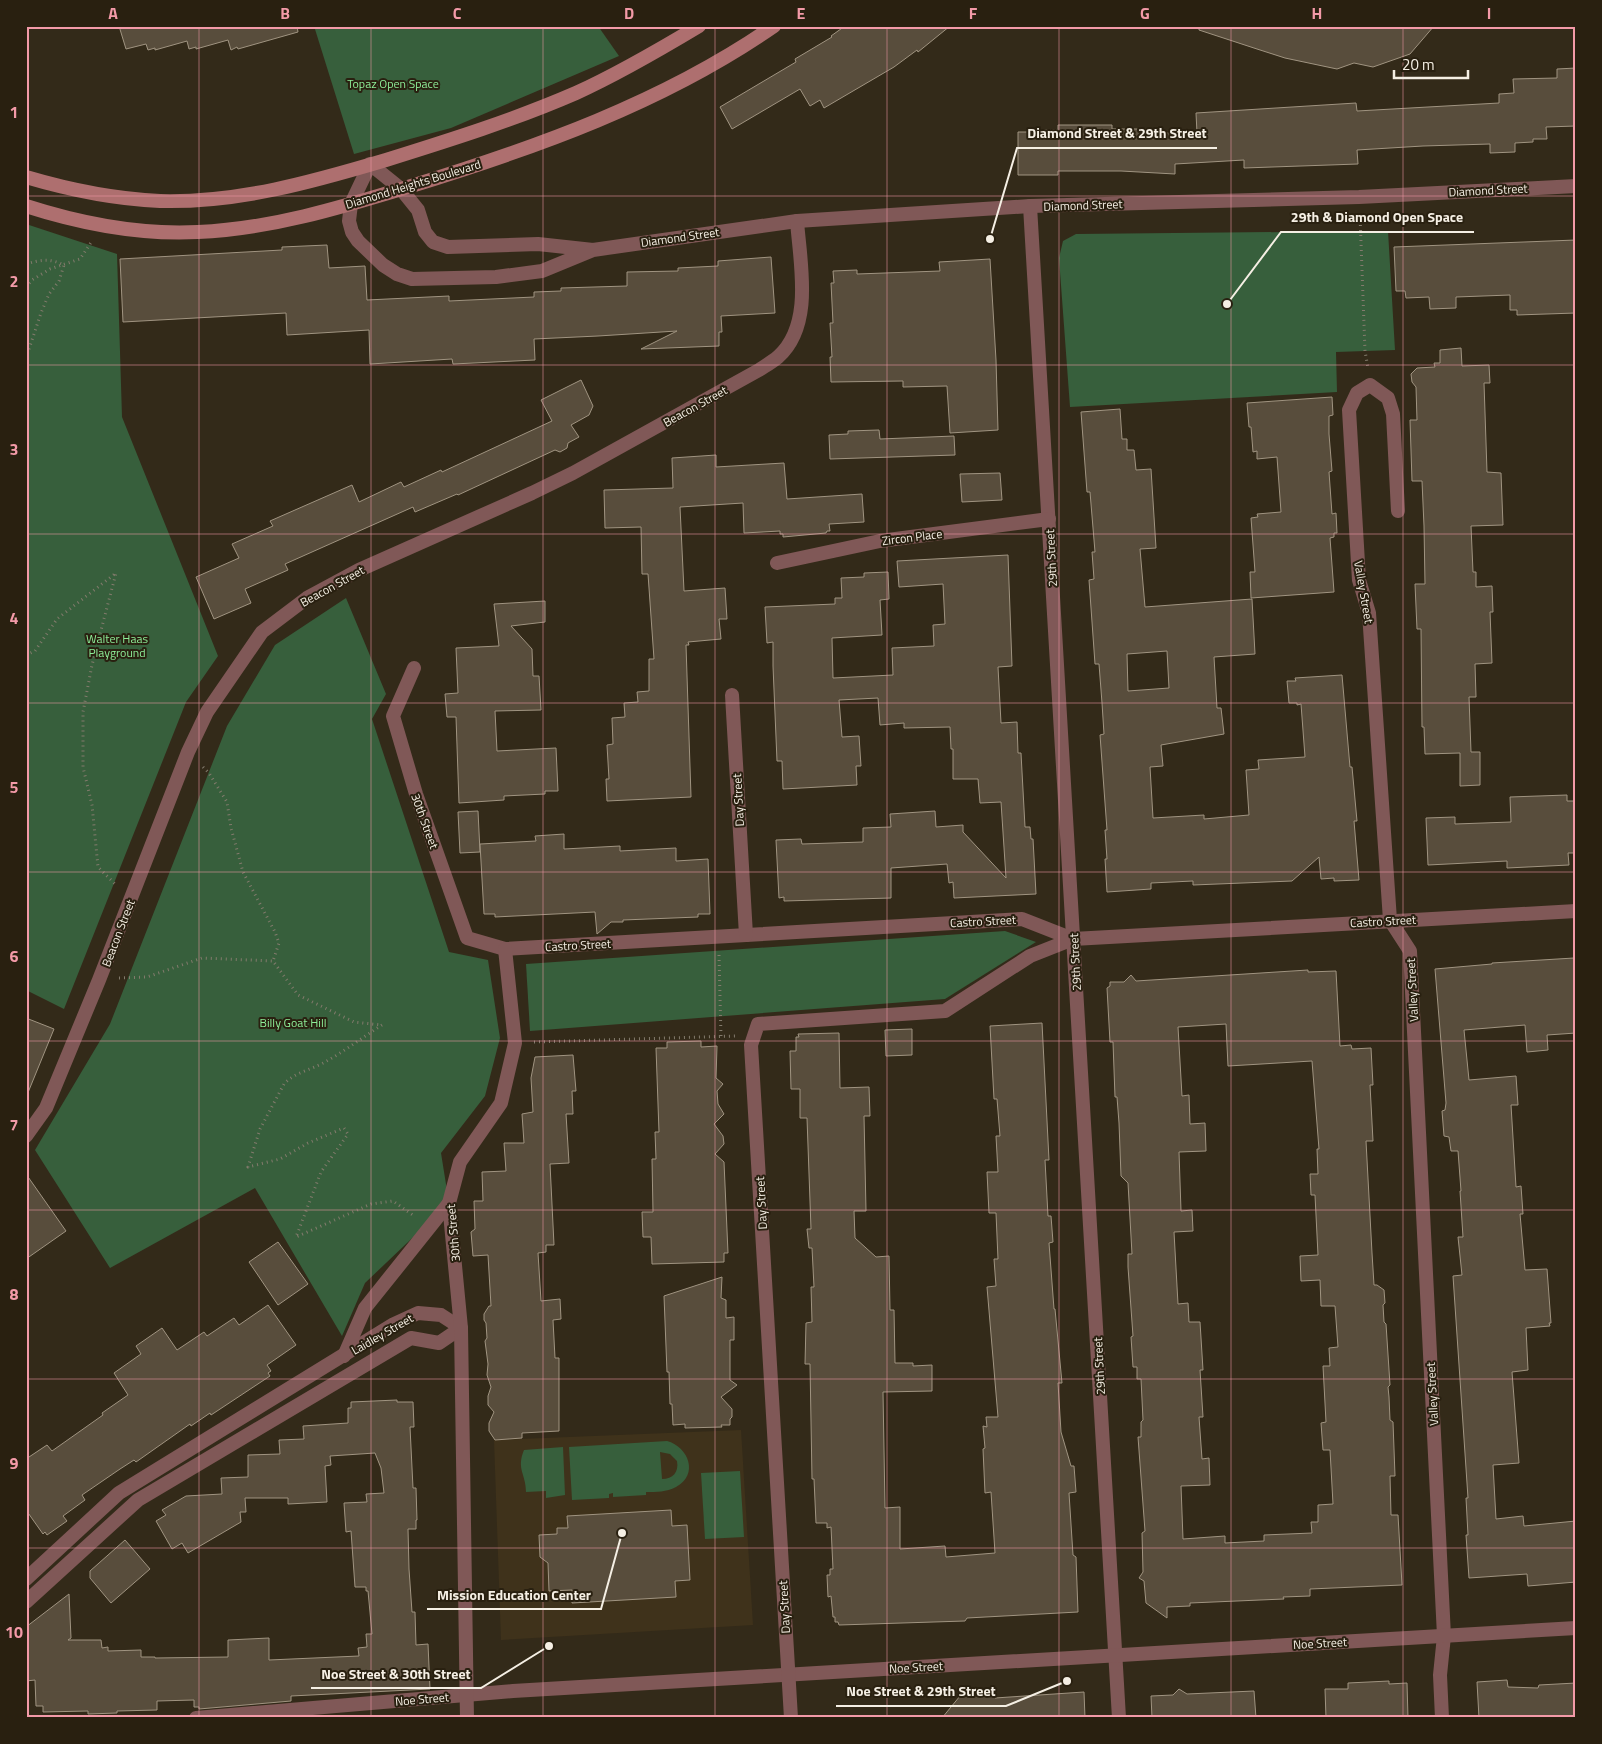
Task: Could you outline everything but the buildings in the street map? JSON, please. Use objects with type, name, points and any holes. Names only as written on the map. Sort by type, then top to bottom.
[{"type":"main road","points":[[26,177],[62,188],[95,194],[161,201],[198,200],[260,193],[322,179],[489,127],[576,93],[652,54],[699,26]]},
{"type":"main road","name":"Diamond Heights Boulevard","points":[[26,206],[56,216],[102,226],[126,230],[161,232],[230,230],[302,217],[351,204],[498,158],[590,124],[680,82],[774,26]]},
{"type":"street","name":"Diamond Street","points":[[593,250],[538,244],[448,247],[433,242],[425,232],[418,210],[401,188],[370,164],[351,204],[349,220],[352,232],[358,241],[384,265],[397,274],[412,279],[496,277],[542,271],[593,250],[797,221],[1030,206],[1359,197],[1576,186]]},
{"type":"street","name":"29th Street","points":[[1030,206],[1119,1718]]},
{"type":"street","name":"Beacon Street","points":[[26,1136],[46,1108],[99,980],[188,752],[207,712],[262,632],[307,598],[359,570],[574,473],[759,370],[778,356],[791,340],[800,319],[802,296],[797,221]]},
{"type":"street","points":[[1370,385],[1388,398],[1393,414],[1398,511]]},
{"type":"street","name":"Valley Street","points":[[1370,385],[1357,393],[1349,410],[1359,580],[1369,613],[1390,920],[1410,951],[1444,1636],[1440,1675],[1442,1718]]},
{"type":"street","name":"Zircon Place","points":[[777,563],[880,540],[1049,519]]},
{"type":"street","name":"30th Street","points":[[414,668],[393,716],[416,794],[468,938],[506,949],[515,1043],[501,1103],[460,1162],[449,1203],[462,1328],[467,1718]]},
{"type":"street","name":"Day Street","points":[[732,695],[746,935]]},
{"type":"street","name":"Castro Street","points":[[506,949],[1022,919],[1074,939],[1576,911]]},
{"type":"street","points":[[754,1036],[758,1024],[945,1011],[1030,956],[1074,939]]},
{"type":"street","name":"Day Street","points":[[754,1036],[751,1045],[791,1718]]},
{"type":"street","points":[[344,1356],[365,1308],[449,1203]]},
{"type":"street","name":"Laidley Street","points":[[26,1579],[119,1493],[394,1324],[418,1314],[441,1314],[462,1328],[439,1343],[411,1338],[138,1500],[26,1602]]},
{"type":"street","name":"Noe Street","points":[[196,1718],[466,1695],[1576,1628]]},
{"type":"path","points":[[1359,197],[1366,351],[1370,385]]},
{"type":"path","points":[[26,287],[32,280],[50,270],[80,259],[102,226]]},
{"type":"path","points":[[26,264],[40,260],[54,260],[64,265]]},
{"type":"path","points":[[26,358],[41,313],[49,294],[59,281],[64,265]]},
{"type":"path","points":[[26,655],[35,651],[57,619],[116,573],[92,665],[83,712],[83,767],[92,805],[98,867],[131,899]]},
{"type":"path","points":[[188,752],[209,774],[227,802],[231,828],[243,872],[279,943],[273,961]]},
{"type":"path","points":[[719,937],[721,1037]]},
{"type":"path","points":[[99,980],[146,977],[202,958],[273,961]]},
{"type":"path","points":[[273,961],[298,994],[354,1022],[382,1025],[326,1062],[299,1072],[288,1079],[260,1129],[248,1167],[280,1159],[308,1143],[344,1128],[348,1134],[321,1172],[296,1236],[371,1204],[386,1202],[393,1202],[421,1221]]},
{"type":"path","points":[[534,1042],[754,1036]]},
{"type":"shaded area","points":[[741,1430],[753,1625],[501,1640],[494,1440]]},
{"type":"green space","name":"Topaz Open Space","points":[[314,26],[598,26],[619,56],[451,128],[354,154]]},
{"type":"green space","name":"Walter Haas Playground","points":[[26,224],[117,254],[122,417],[218,656],[186,702],[64,1009],[26,990]]},
{"type":"green space","points":[[1388,231],[1395,350],[1336,352],[1337,392],[1070,407],[1059,258],[1063,241],[1076,234]]},
{"type":"green space","name":"Billy Goat Hill","points":[[346,598],[386,694],[372,719],[449,952],[488,960],[500,1038],[485,1096],[441,1153],[449,1203],[365,1283],[342,1336],[255,1188],[110,1268],[35,1150],[110,1024],[227,726],[275,645]]},
{"type":"green space","points":[[1005,931],[1036,942],[945,999],[530,1031],[526,964]]},
{"type":"green space","points":[[667,1441],[675,1444],[686,1455],[689,1469],[683,1482],[669,1490],[646,1492],[646,1495],[613,1497],[613,1493],[609,1494],[609,1498],[572,1500],[569,1447]],"holes":[[[660,1452],[670,1454],[677,1461],[676,1472],[672,1476],[662,1479]]]},
{"type":"green space","points":[[563,1447],[565,1495],[546,1498],[546,1491],[526,1492],[521,1467],[524,1450]]},
{"type":"green space","points":[[740,1471],[744,1537],[705,1539],[701,1473]]},
{"type":"place","name":"Diamond Street & 29th Street","points":[[990,239]]},
{"type":"place","name":"29th & Diamond Open Space","points":[[1227,304]]},
{"type":"place","name":"Mission Education Center","points":[[622,1533]]},
{"type":"place","name":"Noe Street & 30th Street","points":[[549,1646]]},
{"type":"place","name":"Noe Street & 29th Street","points":[[1067,1681]]}]
